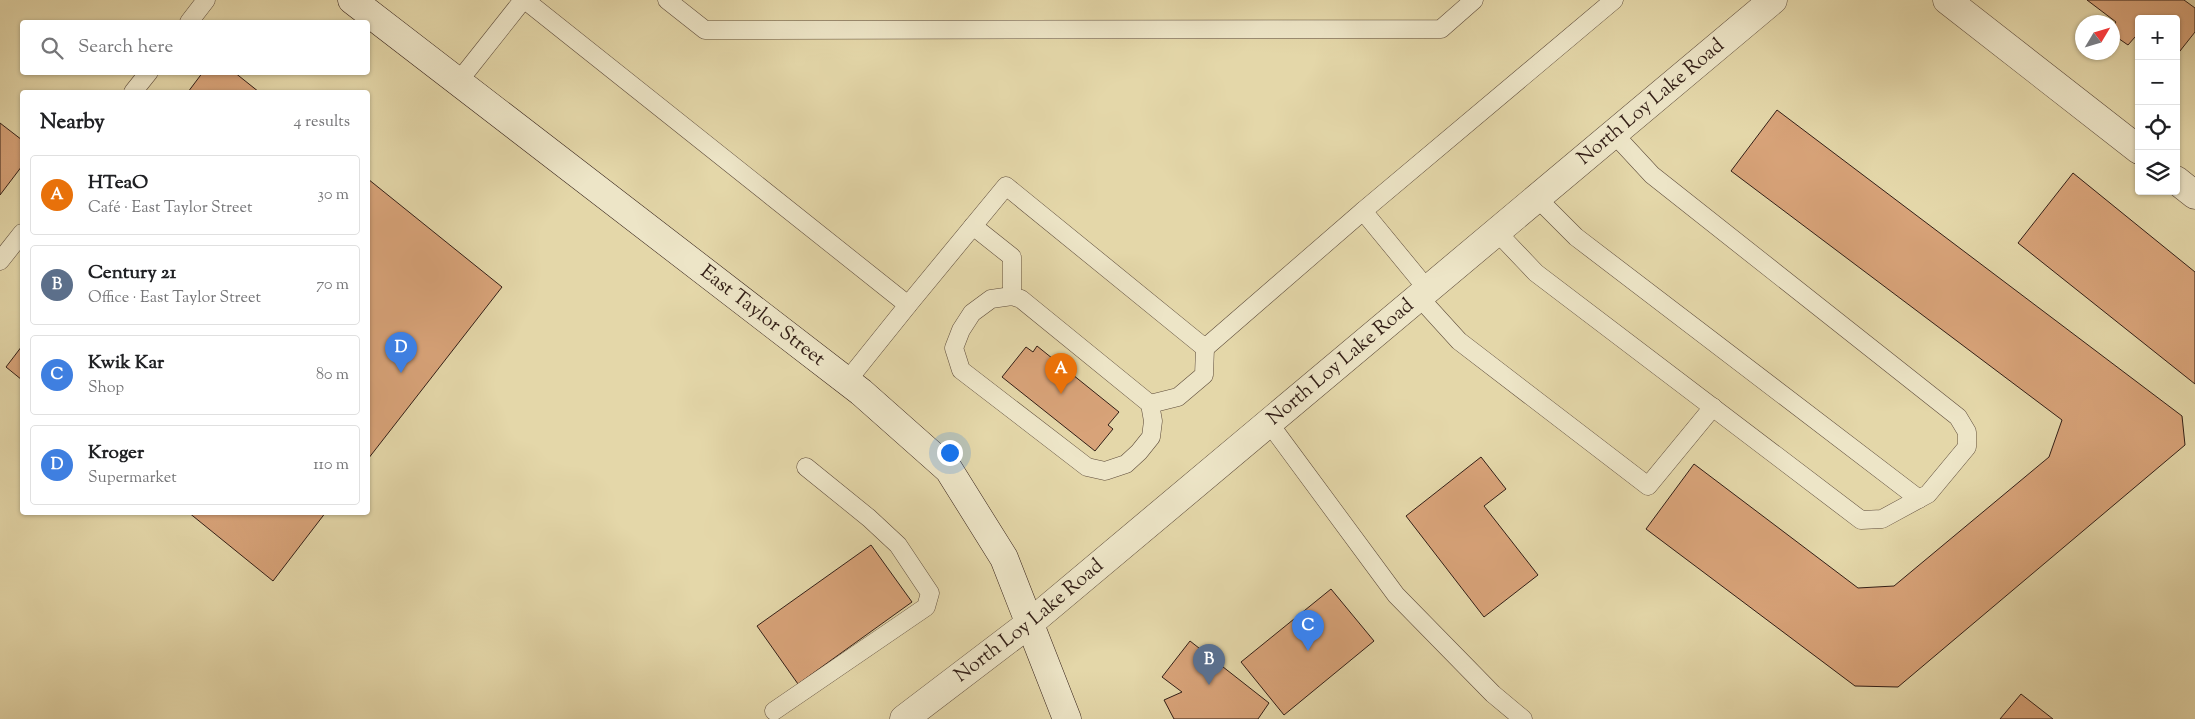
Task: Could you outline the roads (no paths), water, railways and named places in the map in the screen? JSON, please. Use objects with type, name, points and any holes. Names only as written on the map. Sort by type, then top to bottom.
[{"type":"street","name":"East Taylor Street","points":[[352,0],[847,381],[949,470],[1004,558],[1067,719]]},
{"type":"street","points":[[1947,0],[2135,147]]},
{"type":"street","name":"North Loy Lake Road","points":[[904,719],[1030,623],[1538,198],[1769,1]]},
{"type":"street","points":[[2180,183],[2195,195]]},
{"type":"lane","points":[[191,20],[206,0]]},
{"type":"lane","points":[[458,82],[524,0],[908,305]]},
{"type":"lane","points":[[667,0],[704,30],[1440,28],[1474,0]]},
{"type":"lane","points":[[1150,404],[1178,397],[1204,375],[1205,348],[1363,211],[1614,0]]},
{"type":"lane","points":[[135,90],[147,75]]},
{"type":"lane","points":[[1497,232],[1536,272],[1861,520],[1882,519],[1928,494],[1967,447],[1967,432],[1958,416],[1652,175],[1614,134]]},
{"type":"lane","points":[[847,381],[1006,186],[1205,348]]},
{"type":"lane","points":[[1538,198],[1576,237],[1919,499]]},
{"type":"lane","points":[[1363,211],[1459,340],[1648,486],[1713,407]]},
{"type":"lane","points":[[973,226],[1012,257],[1012,296]]},
{"type":"lane","points":[[0,261],[20,236]]},
{"type":"lane","points":[[1012,296],[1021,300],[1150,404],[1153,421],[1151,437],[1126,464],[1105,471],[1087,467],[961,370],[954,348],[960,330],[972,313],[991,300],[1012,296]]},
{"type":"lane","points":[[1269,423],[1396,595],[1493,694],[1505,713],[1522,719]]},
{"type":"lane","points":[[774,711],[926,607],[930,593],[898,545],[869,518],[806,467]]},
{"type":"place","name":"Kroger","points":[[401,373]]},
{"type":"place","name":"HTeaO","points":[[1061,394]]},
{"type":"place","name":"Kwik Kar","points":[[1308,651]]},
{"type":"place","name":"Century 21","points":[[1209,685]]}]
